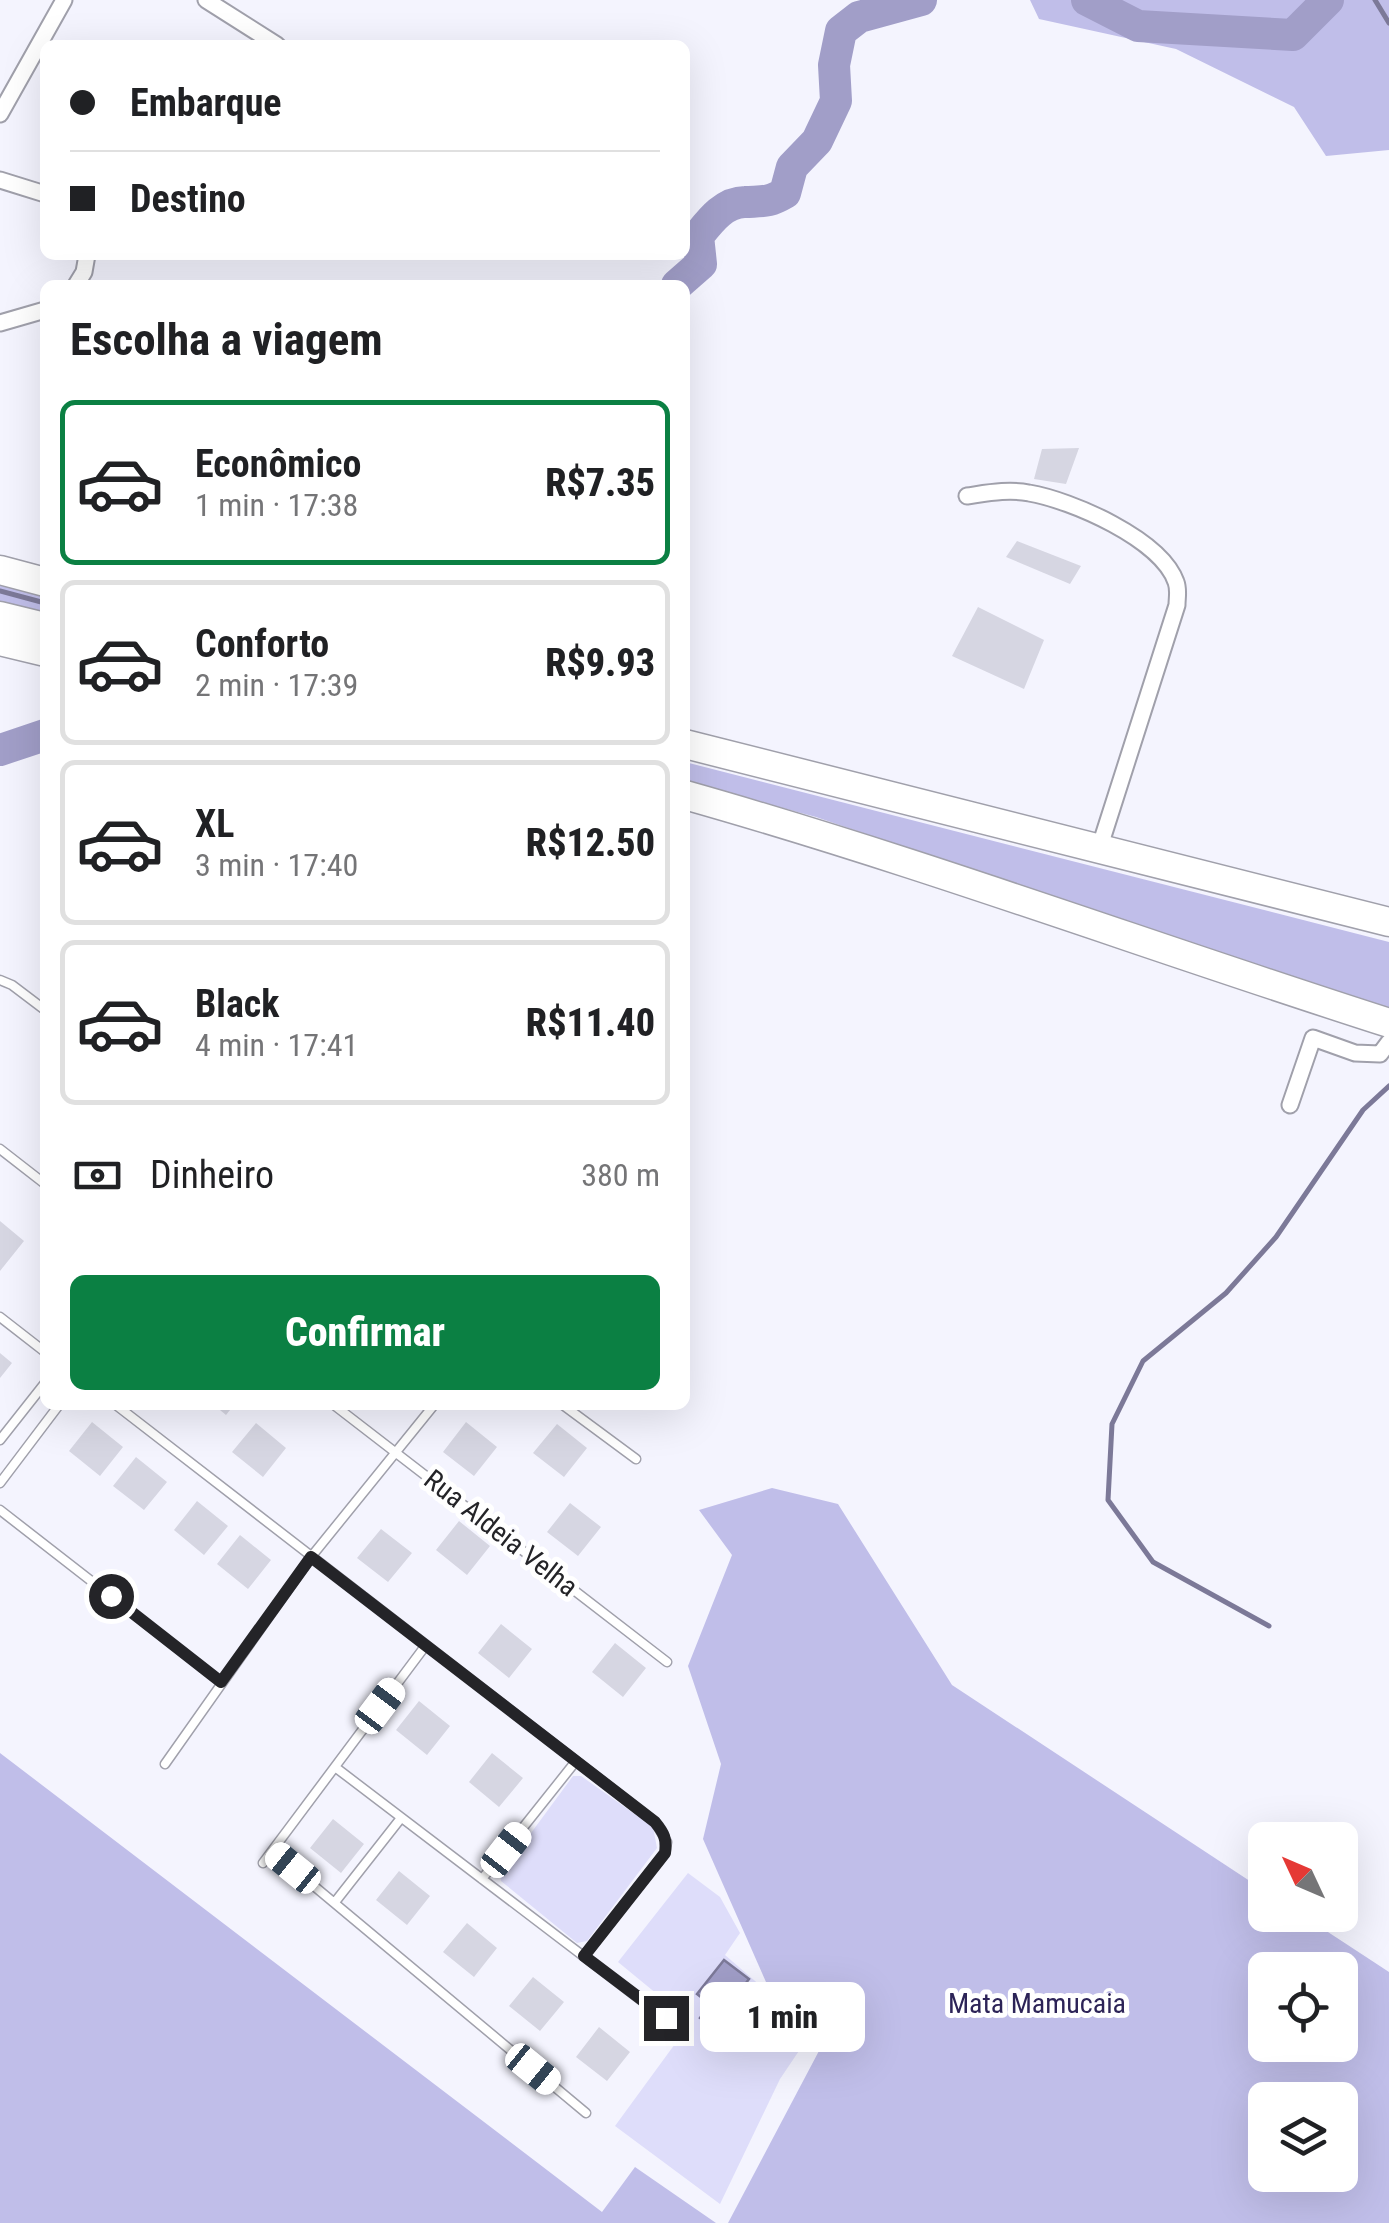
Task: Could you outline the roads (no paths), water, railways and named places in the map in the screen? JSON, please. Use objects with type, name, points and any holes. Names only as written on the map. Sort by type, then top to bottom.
[{"type":"highway","points":[[0,570],[40,581]]},
{"type":"highway","points":[[0,616],[40,626]]},
{"type":"highway","points":[[0,641],[40,651]]},
{"type":"highway","points":[[690,745],[1389,922]]},
{"type":"highway","points":[[690,797],[827,836],[1389,1022]]},
{"type":"highway","points":[[690,815],[780,835],[827,836]]},
{"type":"street","points":[[46,40],[64,0]]},
{"type":"street","points":[[206,0],[269,40]]},
{"type":"street","points":[[0,114],[40,53]]},
{"type":"street","points":[[0,180],[40,192]]},
{"type":"street","points":[[0,323],[40,311]]},
{"type":"street","points":[[967,496],[995,491],[1026,492],[1088,510],[1154,555],[1171,571],[1178,587],[1177,605],[1099,849]]},
{"type":"street","points":[[1290,1104],[1313,1038],[1354,1053],[1380,1054],[1389,1042]]},
{"type":"lane","points":[[0,980],[40,1006]]},
{"type":"lane","points":[[0,1148],[40,1180]]},
{"type":"lane","points":[[0,1317],[40,1348]]},
{"type":"lane","points":[[0,1440],[40,1389]]},
{"type":"lane","points":[[0,1483],[55,1410]]},
{"type":"lane","points":[[122,1410],[655,1822],[667,1842],[665,1853],[584,1956]]},
{"type":"lane","name":"Rua Aldeia Velha","points":[[341,1410],[667,1662]]},
{"type":"lane","points":[[166,1764],[311,1557],[430,1410]]},
{"type":"lane","points":[[570,1410],[636,1459]]},
{"type":"lane","points":[[0,1510],[221,1682]]},
{"type":"lane","points":[[263,1863],[426,1646]]},
{"type":"lane","points":[[482,1879],[576,1761]]},
{"type":"lane","points":[[335,1767],[666,2018]]},
{"type":"lane","points":[[334,1902],[401,1818]]},
{"type":"lane","points":[[272,1851],[586,2112]]},
{"type":"waterway","points":[[683,280],[701,264],[698,236],[718,213],[730,205],[765,201],[785,193],[792,167],[817,141],[836,101],[834,65],[841,31],[859,17],[921,0]]},
{"type":"waterway","points":[[1087,0],[1138,26],[1293,35],[1328,0]]},
{"type":"waterway","points":[[1375,0],[1389,23]]},
{"type":"waterway","points":[[0,591],[40,602]]},
{"type":"waterway","points":[[0,750],[40,737]]},
{"type":"waterway","points":[[1269,1626],[1153,1562],[1108,1500],[1112,1424],[1143,1361],[1226,1293],[1276,1237],[1363,1110],[1389,1086]]},
{"type":"park label","name":"Mata Mamucaia","points":[[1037,2003]]}]
